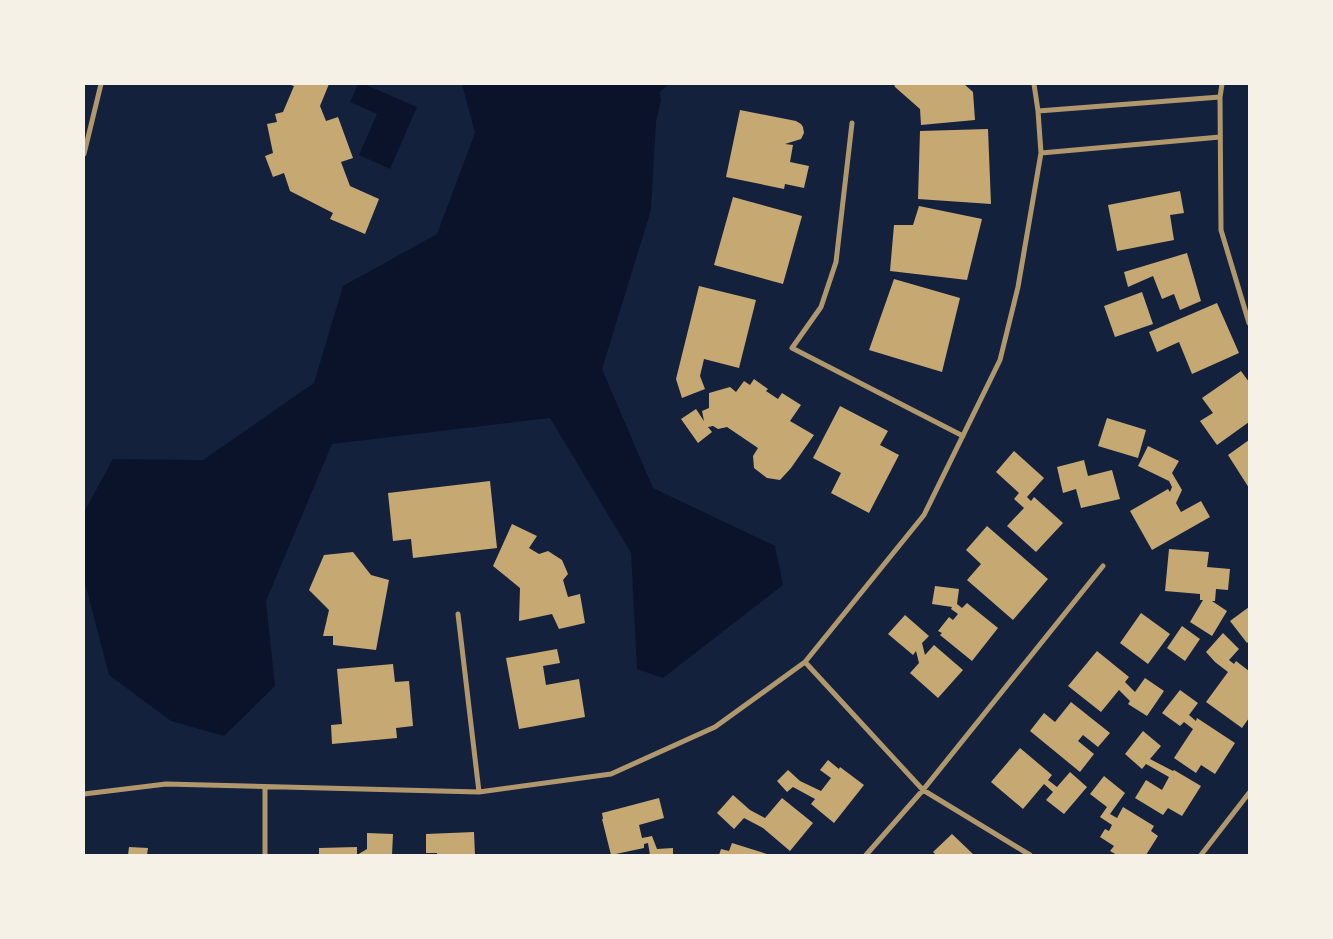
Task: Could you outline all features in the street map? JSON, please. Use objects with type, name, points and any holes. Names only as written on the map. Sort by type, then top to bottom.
[{"type":"street","points":[[84,154],[101,84]]},
{"type":"street","points":[[84,794],[166,784],[479,792],[611,774],[715,727],[805,662],[924,515],[1000,360],[1018,287],[1041,153],[1034,84]]},
{"type":"street","points":[[1222,84],[1220,97],[1221,230],[1249,323]]},
{"type":"street","points":[[1038,111],[1220,97]]},
{"type":"street","points":[[852,123],[836,262],[820,307],[792,348],[963,436]]},
{"type":"street","points":[[1041,153],[1220,137]]},
{"type":"street","points":[[866,855],[923,790],[1103,566]]},
{"type":"street","points":[[458,614],[479,792]]},
{"type":"street","points":[[805,662],[923,790],[1030,855]]},
{"type":"street","points":[[265,787],[265,855]]},
{"type":"street","points":[[1200,855],[1249,793]]},
{"type":"water","points":[[358,84],[364,84],[417,107],[390,169],[359,155],[377,114],[350,102]]},
{"type":"water","points":[[462,84],[669,84],[660,92],[661,100],[656,122],[651,210],[602,369],[653,488],[775,546],[783,585],[663,678],[637,669],[631,553],[550,418],[332,444],[266,601],[275,686],[224,736],[171,721],[109,675],[84,579],[84,512],[113,459],[203,460],[314,383],[343,286],[437,234],[475,133]]},
{"type":"building","points":[[288,84],[329,84],[320,106],[326,121],[338,117],[353,158],[341,162],[350,186],[379,199],[365,234],[330,219],[333,213],[290,191],[284,173],[273,177],[265,156],[273,153],[267,124],[277,122],[275,114],[283,112],[294,86]]},
{"type":"building","points":[[894,84],[964,84],[973,92],[975,120],[921,125],[920,109]]},
{"type":"building","points":[[740,110],[796,121],[801,124],[804,133],[801,139],[785,144],[793,145],[790,162],[809,166],[804,188],[785,184],[784,189],[726,177]]},
{"type":"building","points":[[988,129],[991,204],[918,199],[920,131]]},
{"type":"building","points":[[1180,191],[1184,213],[1170,215],[1174,240],[1117,251],[1108,205]]},
{"type":"building","points":[[733,197],[802,216],[783,284],[714,265]]},
{"type":"building","points":[[919,206],[982,219],[967,280],[890,271],[894,225],[913,225]]},
{"type":"building","points":[[1187,253],[1201,301],[1180,310],[1174,294],[1162,299],[1153,276],[1128,287],[1124,272]]},
{"type":"building","points":[[894,279],[960,298],[942,372],[869,350]]},
{"type":"building","points":[[699,286],[756,300],[739,368],[704,359],[700,376],[705,389],[682,398],[676,379]]},
{"type":"building","points":[[1142,292],[1153,324],[1115,337],[1104,306]]},
{"type":"building","points":[[1217,303],[1239,353],[1192,374],[1179,342],[1157,352],[1149,332]]},
{"type":"building","points":[[1241,371],[1249,382],[1249,422],[1217,445],[1200,421],[1213,413],[1202,398]]},
{"type":"building","points":[[754,379],[768,389],[766,391],[778,399],[782,393],[801,405],[790,421],[814,435],[791,468],[780,480],[767,478],[754,468],[753,456],[758,448],[727,427],[718,429],[713,426],[708,427],[712,432],[698,443],[681,419],[696,409],[704,421],[702,411],[709,408],[709,393],[730,387],[736,392],[744,381],[750,385]]},
{"type":"building","points":[[840,406],[888,431],[880,445],[899,455],[869,513],[831,493],[841,473],[813,458]]},
{"type":"building","points":[[1107,418],[1146,430],[1138,458],[1098,446]]},
{"type":"building","points":[[1249,440],[1249,488],[1228,455]]},
{"type":"building","points":[[1148,446],[1179,461],[1172,473],[1182,490],[1176,503],[1181,512],[1201,501],[1210,517],[1152,550],[1130,511],[1168,489],[1170,492],[1172,487],[1169,481],[1138,466]]},
{"type":"building","points":[[1014,451],[1044,478],[1027,497],[1031,501],[1034,497],[1063,523],[1036,552],[1007,526],[1024,508],[1014,499],[1019,493],[996,472]]},
{"type":"building","points":[[1084,460],[1088,476],[1112,470],[1120,499],[1081,508],[1076,489],[1063,493],[1057,467]]},
{"type":"building","points":[[490,481],[497,548],[413,558],[411,539],[393,541],[388,493]]},
{"type":"building","points":[[512,524],[537,536],[529,548],[539,554],[548,551],[562,560],[568,574],[563,580],[568,597],[580,594],[585,623],[559,629],[552,614],[519,621],[520,588],[493,566]]},
{"type":"building","points":[[987,526],[1048,579],[1013,620],[967,580],[981,564],[966,550]]},
{"type":"building","points":[[1169,549],[1209,552],[1207,567],[1230,569],[1228,590],[1216,589],[1215,601],[1212,601],[1227,611],[1212,636],[1190,622],[1203,600],[1200,600],[1200,594],[1165,591]]},
{"type":"building","points":[[353,552],[371,575],[389,580],[376,650],[333,645],[333,636],[323,636],[329,610],[309,590],[324,555]]},
{"type":"building","points":[[935,586],[959,589],[957,604],[962,608],[967,603],[998,628],[972,661],[940,635],[942,633],[938,631],[949,617],[953,620],[958,614],[951,609],[952,607],[932,604]]},
{"type":"building","points":[[1249,607],[1249,641],[1247,643],[1230,621]]},
{"type":"building","points":[[1141,613],[1170,634],[1148,664],[1120,643]]},
{"type":"building","points":[[905,615],[929,636],[922,643],[925,655],[934,645],[963,670],[938,698],[910,673],[919,663],[916,651],[913,655],[888,634]]},
{"type":"building","points":[[1182,626],[1200,639],[1185,661],[1167,648]]},
{"type":"building","points":[[1223,633],[1239,649],[1229,660],[1234,664],[1236,661],[1249,671],[1249,718],[1242,728],[1206,702],[1228,672],[1206,652]]},
{"type":"building","points":[[557,649],[560,663],[543,666],[546,685],[579,679],[585,717],[519,729],[506,658]]},
{"type":"building","points":[[1097,651],[1129,677],[1125,682],[1135,692],[1145,678],[1164,691],[1147,716],[1128,704],[1130,701],[1119,690],[1101,712],[1068,686]]},
{"type":"building","points":[[393,664],[395,682],[409,681],[413,726],[396,728],[397,738],[332,744],[331,725],[342,724],[337,669]]},
{"type":"building","points":[[1180,690],[1198,703],[1189,715],[1196,721],[1197,718],[1235,743],[1215,774],[1201,765],[1196,773],[1174,758],[1193,729],[1184,722],[1180,726],[1162,713]]},
{"type":"building","points":[[1071,702],[1110,733],[1098,747],[1083,735],[1078,741],[1094,754],[1080,772],[1030,731],[1044,713],[1055,722]]},
{"type":"building","points":[[1143,731],[1161,746],[1150,759],[1174,770],[1201,786],[1182,816],[1168,808],[1163,815],[1135,798],[1146,780],[1162,790],[1169,777],[1146,764],[1142,769],[1125,754]]},
{"type":"building","points":[[1020,748],[1052,775],[1048,780],[1057,787],[1070,772],[1087,787],[1064,814],[1046,800],[1053,792],[1044,784],[1023,809],[991,782]]},
{"type":"building","points":[[828,760],[864,785],[834,823],[811,804],[815,799],[793,787],[787,792],[777,781],[788,770],[800,781],[821,791],[831,778],[820,770]]},
{"type":"building","points":[[1104,776],[1125,793],[1110,814],[1117,818],[1123,807],[1154,826],[1151,831],[1158,836],[1146,855],[1117,855],[1110,851],[1114,846],[1100,837],[1105,829],[1109,831],[1112,825],[1100,817],[1107,807],[1090,794]]},
{"type":"building","points":[[733,795],[750,810],[765,818],[782,798],[813,823],[790,851],[763,828],[744,818],[734,829],[717,813]]},
{"type":"building","points":[[659,798],[664,818],[639,825],[642,838],[652,836],[657,849],[673,848],[673,855],[650,855],[648,843],[644,844],[644,848],[611,855],[602,813]]},
{"type":"building","points":[[474,832],[475,855],[437,855],[437,853],[426,853],[426,834]]},
{"type":"building","points":[[367,833],[393,834],[392,855],[357,855],[367,849]]},
{"type":"building","points":[[952,834],[974,855],[936,855],[933,852]]},
{"type":"building","points":[[732,843],[770,855],[719,855],[721,849],[729,851]]},
{"type":"building","points":[[129,847],[148,848],[147,855],[128,855]]},
{"type":"building","points":[[357,847],[357,855],[319,855],[319,848]]}]
